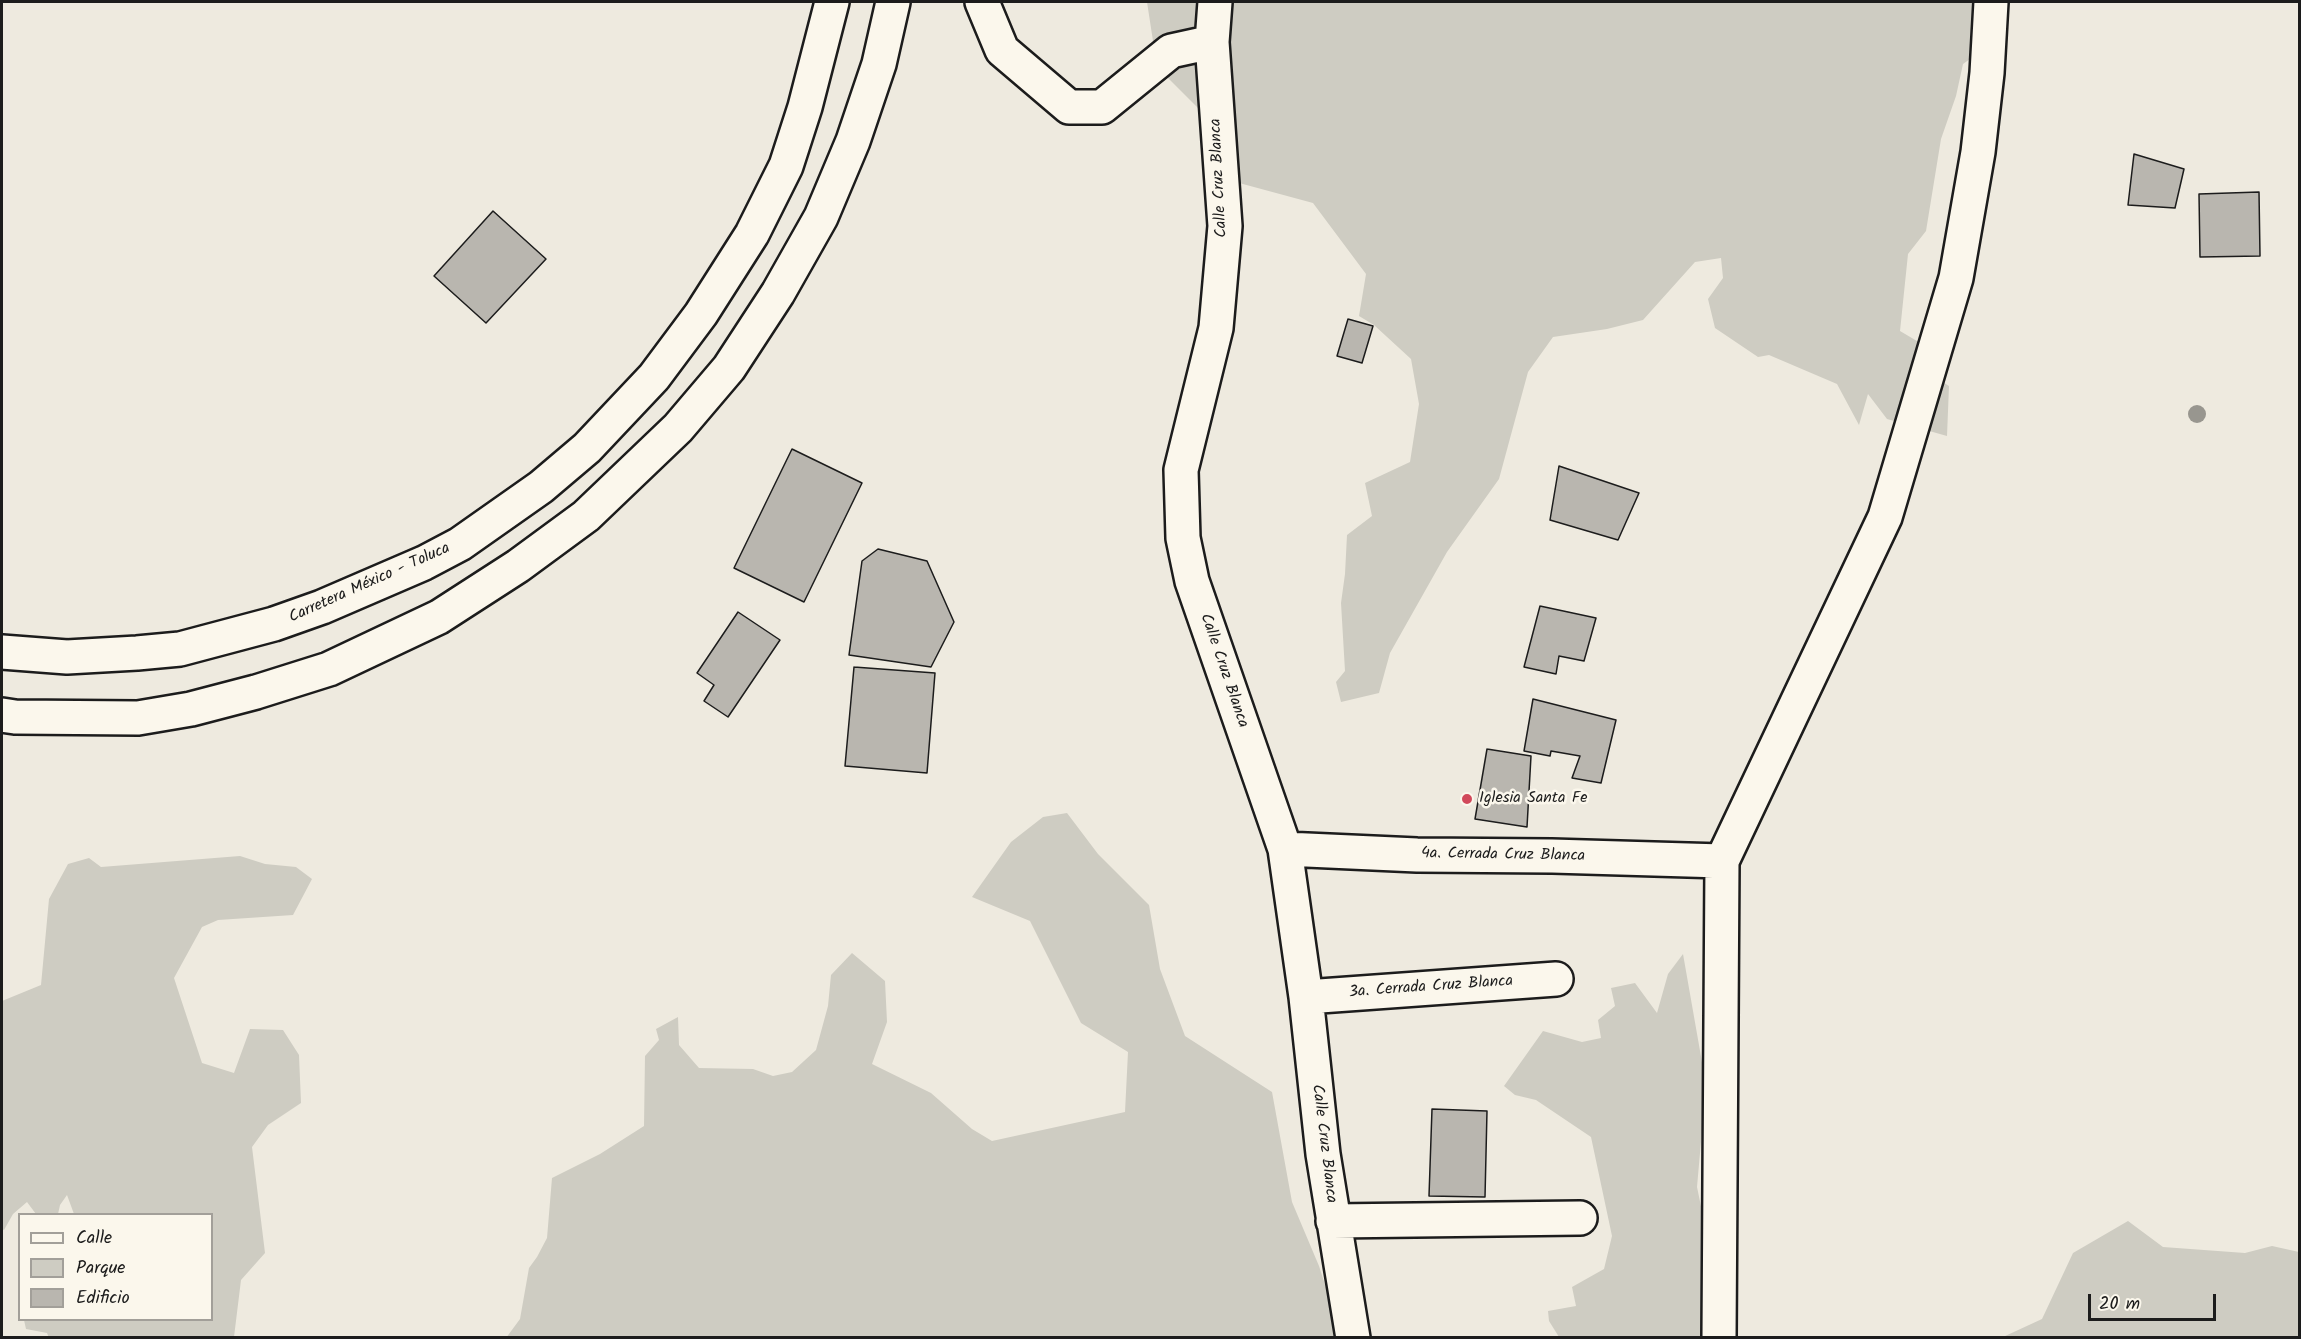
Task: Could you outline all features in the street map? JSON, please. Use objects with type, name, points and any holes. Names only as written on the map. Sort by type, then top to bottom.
[{"type":"street","name":"Carretera México - Toluca","points":[[2,652],[67,657],[180,649],[274,624],[322,607],[424,563],[460,544],[541,487],[587,448],[654,376],[701,315],[752,234],[786,166],[806,107],[832,2]]},
{"type":"street","points":[[2,715],[138,718],[191,709],[256,692],[328,669],[439,617],[518,566],[586,516],[678,429],[729,368],[778,293],[821,217],[853,141],[879,64],[893,2]]},
{"type":"street","points":[[982,2],[1002,50],[1069,108],[1102,107],[1171,51],[1212,42]]},
{"type":"street","name":"Calle Cruz Blanca","points":[[1215,2],[1212,42],[1225,226],[1215,328],[1181,471],[1183,538],[1192,581],[1285,849],[1306,997],[1323,1154],[1353,1338]]},
{"type":"street","points":[[1719,1338],[1722,861],[1885,517],[1956,278],[1978,152],[1988,73],[1991,2]]},
{"type":"street","name":"4a. Cerrada Cruz Blanca","points":[[1285,849],[1417,855],[1722,861]]},
{"type":"street","name":"3a. Cerrada Cruz Blanca","points":[[1306,997],[1556,979]]},
{"type":"street","points":[[1333,1221],[1580,1218]]},
{"type":"green space","points":[[1147,2],[1979,2],[1984,49],[1963,64],[1956,96],[1941,139],[1926,231],[1908,254],[1900,331],[1922,344],[1933,376],[1949,386],[1947,436],[1887,419],[1868,394],[1859,425],[1837,384],[1769,355],[1758,357],[1715,328],[1708,299],[1723,278],[1721,258],[1695,262],[1643,320],[1607,329],[1553,337],[1528,372],[1499,479],[1447,552],[1390,653],[1379,693],[1341,702],[1336,682],[1345,671],[1341,603],[1347,535],[1372,516],[1365,483],[1410,462],[1419,404],[1411,359],[1374,325],[1359,316],[1366,274],[1313,203],[1217,177],[1207,117],[1157,67]]},
{"type":"green space","points":[[1067,813],[1098,854],[1149,905],[1160,969],[1185,1036],[1272,1092],[1292,1202],[1319,1266],[1342,1337],[506,1338],[520,1319],[529,1268],[547,1238],[552,1178],[600,1154],[644,1126],[645,1056],[659,1040],[656,1029],[678,1017],[679,1045],[699,1068],[753,1069],[773,1076],[792,1072],[816,1050],[828,1006],[831,975],[852,953],[885,981],[887,1022],[872,1064],[931,1093],[972,1129],[992,1141],[1125,1112],[1128,1052],[1081,1023],[1030,921],[972,897],[1011,842],[1043,817]]},
{"type":"green space","points":[[240,856],[265,864],[296,867],[312,879],[293,915],[218,920],[202,927],[174,978],[202,1063],[234,1073],[250,1029],[283,1030],[299,1055],[301,1103],[268,1125],[252,1147],[265,1253],[241,1280],[234,1337],[49,1338],[47,1333],[26,1329],[24,1321],[213,1321],[213,1213],[74,1213],[67,1195],[60,1205],[58,1213],[35,1213],[27,1202],[13,1214],[4,1230],[2,1229],[2,1001],[41,985],[49,899],[68,864],[89,858],[101,867]]},
{"type":"green space","points":[[1683,954],[1706,1085],[1697,1187],[1728,1337],[1559,1337],[1549,1321],[1548,1311],[1576,1306],[1572,1287],[1604,1269],[1612,1236],[1591,1137],[1536,1100],[1515,1095],[1504,1086],[1543,1031],[1582,1042],[1601,1038],[1598,1020],[1615,1006],[1611,988],[1635,983],[1657,1013],[1668,974]]},
{"type":"green space","points":[[2128,1221],[2163,1247],[2245,1253],[2272,1246],[2299,1252],[2299,1337],[2003,1337],[2042,1319],[2073,1253]]},
{"type":"building","points":[[2134,154],[2184,169],[2175,208],[2128,205]]},
{"type":"building","points":[[2259,192],[2260,256],[2200,257],[2199,194]]},
{"type":"building","points":[[493,211],[546,259],[486,323],[434,276]]},
{"type":"building","points":[[1348,319],[1373,326],[1362,363],[1337,356]]},
{"type":"building","points":[[792,449],[862,483],[804,602],[734,568]]},
{"type":"building","points":[[1559,466],[1639,493],[1618,540],[1550,520]]},
{"type":"building","points":[[878,549],[927,561],[954,622],[931,667],[849,655],[862,561]]},
{"type":"building","points":[[1540,606],[1596,618],[1584,661],[1559,656],[1556,674],[1524,667]]},
{"type":"building","points":[[738,612],[780,640],[728,717],[704,701],[714,685],[697,673]]},
{"type":"building","points":[[854,667],[935,673],[927,773],[845,766]]},
{"type":"building","points":[[1533,699],[1616,720],[1601,783],[1572,778],[1580,756],[1551,751],[1550,756],[1524,751]]},
{"type":"building","points":[[1487,749],[1531,756],[1527,827],[1475,819]]},
{"type":"building","points":[[1432,1109],[1487,1111],[1485,1197],[1429,1196]]},
{"type":"place","name":"Iglesia Santa Fe","points":[[1467,799]]}]
